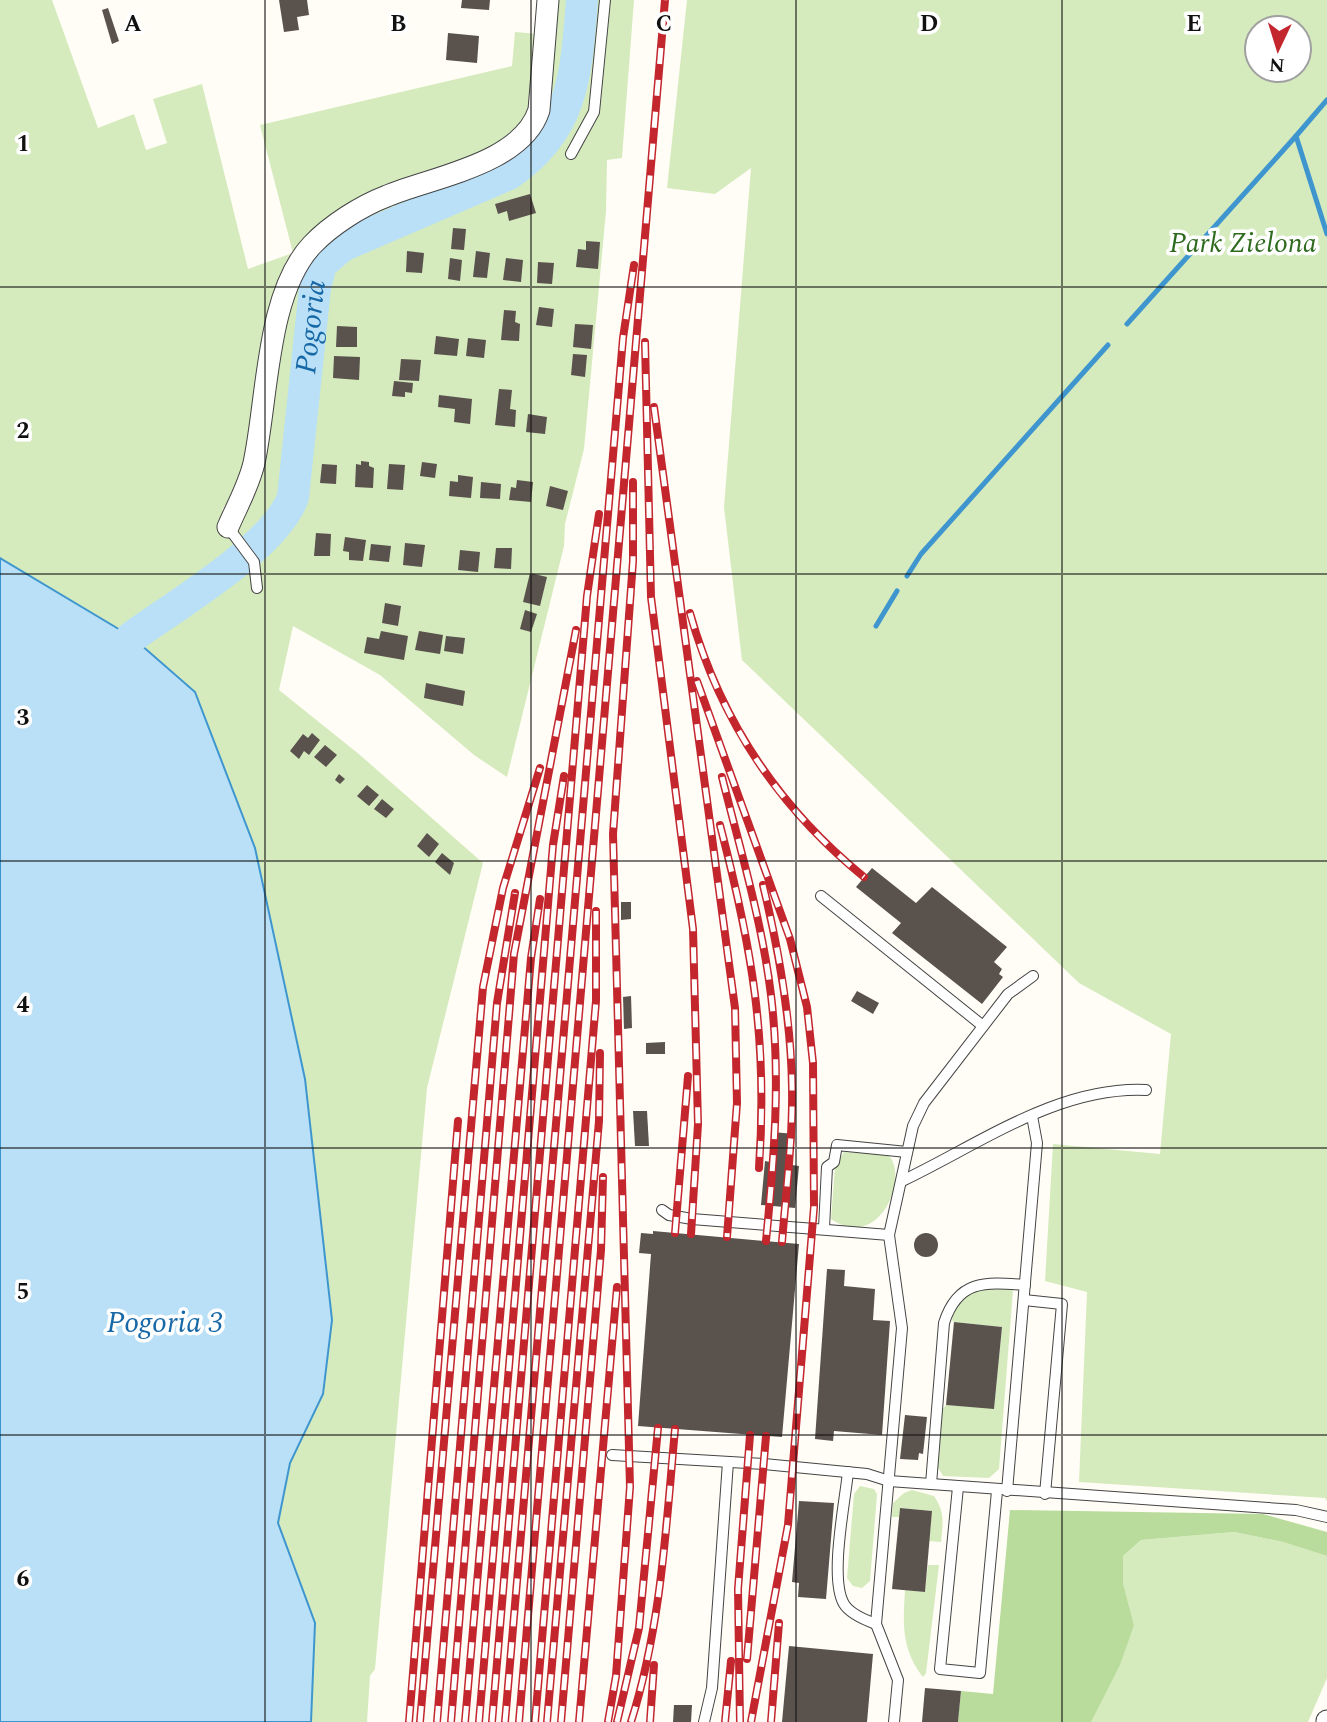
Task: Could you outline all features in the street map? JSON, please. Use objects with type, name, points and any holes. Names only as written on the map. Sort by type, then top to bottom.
[{"type":"street","points":[[233,533],[253,466],[281,300],[297,264],[323,235],[366,206],[489,158],[513,145],[526,132],[539,110],[548,0]]},
{"type":"lane","points":[[571,154],[594,112],[605,0]]},
{"type":"lane","points":[[233,533],[254,562],[257,589]]},
{"type":"lane","points":[[821,897],[983,1026]]},
{"type":"lane","points":[[894,1722],[898,1680],[876,1624],[902,1328],[889,1235],[913,1126],[924,1103],[1008,994],[1032,976]]},
{"type":"lane","points":[[902,1181],[1032,1116],[1116,1089],[1146,1090]]},
{"type":"lane","points":[[958,1487],[940,1669],[980,1673],[1024,1300],[1037,1143],[1032,1116]]},
{"type":"lane","points":[[824,1228],[827,1167],[834,1162],[836,1145],[907,1152]]},
{"type":"lane","points":[[662,1210],[669,1215],[692,1219],[889,1235]]},
{"type":"lane","points":[[931,1485],[944,1323],[948,1310],[956,1298],[972,1287],[987,1282],[1025,1285]]},
{"type":"lane","points":[[1024,1300],[1062,1304],[1045,1494]]},
{"type":"lane","points":[[612,1455],[848,1472],[889,1481],[1002,1491],[1296,1510],[1327,1517]]},
{"type":"lane","points":[[704,1722],[712,1688],[729,1462]]},
{"type":"lane","points":[[848,1472],[837,1581],[844,1604],[860,1618],[876,1624]]},
{"type":"green space","points":[[0,0],[52,0],[98,128],[134,114],[146,150],[167,143],[153,99],[202,84],[248,269],[293,253],[260,125],[512,66],[515,32],[538,34],[534,104],[521,128],[484,153],[362,199],[322,226],[297,251],[284,273],[267,325],[245,466],[235,490],[222,510],[239,520],[260,470],[289,298],[310,259],[328,240],[377,207],[492,166],[536,134],[548,105],[556,0],[634,0],[622,158],[607,160],[606,211],[584,449],[565,524],[564,546],[507,777],[474,755],[380,675],[293,626],[279,690],[360,755],[483,863],[427,1088],[375,1669],[370,1676],[367,1722],[0,1722]]},
{"type":"green space","name":"Park Zielona","points":[[687,0],[1327,0],[1327,1501],[1325,1498],[1079,1482],[1087,1292],[1045,1281],[1053,1144],[1160,1154],[1171,1034],[1079,983],[742,660],[724,507],[751,168],[715,194],[667,188]]},
{"type":"green space","points":[[844,1152],[888,1155],[894,1165],[893,1193],[876,1219],[864,1226],[848,1227],[831,1219],[835,1167]]},
{"type":"green space","points":[[1010,1288],[1013,1290],[999,1469],[989,1478],[943,1476],[936,1464],[941,1411],[946,1405],[994,1408],[1002,1327],[952,1320],[961,1302],[974,1293]]},
{"type":"green space","points":[[860,1486],[874,1489],[877,1494],[870,1581],[862,1588],[853,1586],[847,1578],[854,1494]]},
{"type":"green space","points":[[912,1490],[934,1496],[938,1502],[942,1518],[941,1542],[929,1541],[932,1511],[900,1508],[899,1517],[892,1517],[893,1503]]},
{"type":"green space","points":[[1010,1510],[1263,1514],[1327,1532],[1327,1556],[1283,1542],[1234,1532],[1141,1540],[1123,1556],[1123,1583],[1134,1625],[1120,1665],[1091,1722],[958,1722],[961,1691],[993,1694]]},
{"type":"green space","points":[[1234,1532],[1283,1542],[1327,1556],[1327,1678],[1308,1722],[1091,1722],[1134,1625],[1123,1583],[1123,1556],[1141,1540]]},
{"type":"green space","points":[[928,1565],[939,1565],[926,1673],[923,1677],[907,1646],[904,1602],[905,1590],[925,1592]]},
{"type":"water","name":"Pogoria 3","points":[[0,558],[132,637],[195,692],[255,848],[305,1079],[332,1320],[323,1394],[290,1463],[278,1523],[315,1623],[311,1722],[0,1722]]},
{"type":"building","points":[[279,0],[307,0],[309,15],[297,17],[299,30],[284,32]]},
{"type":"building","points":[[462,0],[490,0],[489,10],[461,8]]},
{"type":"building","points":[[108,8],[119,41],[112,44],[102,10]]},
{"type":"building","points":[[448,33],[479,36],[477,63],[446,60]]},
{"type":"building","points":[[530,194],[536,213],[509,221],[507,211],[498,214],[495,204]]},
{"type":"building","points":[[453,228],[466,229],[464,250],[451,249]]},
{"type":"building","points":[[586,241],[600,242],[598,269],[576,267],[578,249],[586,250]]},
{"type":"building","points":[[407,251],[424,253],[422,273],[406,272]]},
{"type":"building","points":[[476,251],[490,253],[487,278],[473,277]]},
{"type":"building","points":[[450,258],[462,260],[460,281],[448,279]]},
{"type":"building","points":[[506,258],[523,260],[521,282],[503,280]]},
{"type":"building","points":[[538,262],[554,263],[552,284],[537,283]]},
{"type":"building","points":[[539,307],[554,309],[552,327],[536,325]]},
{"type":"building","points":[[504,310],[516,311],[515,322],[520,324],[519,341],[501,340]]},
{"type":"building","points":[[575,324],[593,325],[591,349],[573,347]]},
{"type":"building","points":[[337,326],[357,327],[357,347],[336,347]]},
{"type":"building","points":[[436,336],[459,339],[457,356],[434,354]]},
{"type":"building","points":[[468,338],[486,340],[484,358],[466,356]]},
{"type":"building","points":[[573,354],[587,355],[585,377],[571,375]]},
{"type":"building","points":[[334,356],[360,357],[359,380],[333,378]]},
{"type":"building","points":[[401,359],[421,360],[419,381],[399,380]]},
{"type":"building","points":[[394,381],[413,383],[412,393],[405,392],[405,397],[392,396]]},
{"type":"building","points":[[499,389],[512,390],[510,409],[516,410],[515,427],[495,425]]},
{"type":"building","points":[[439,395],[472,399],[470,424],[454,422],[455,409],[438,407]]},
{"type":"building","points":[[528,414],[547,417],[545,434],[526,432]]},
{"type":"building","points":[[361,461],[369,462],[369,466],[374,468],[373,488],[355,487],[356,464],[361,465]]},
{"type":"building","points":[[422,462],[437,464],[435,478],[420,476]]},
{"type":"building","points":[[322,464],[337,465],[336,484],[320,483]]},
{"type":"building","points":[[389,464],[405,465],[403,490],[387,489]]},
{"type":"building","points":[[458,475],[473,477],[471,498],[449,496],[450,481],[458,482]]},
{"type":"building","points":[[517,480],[533,482],[531,502],[509,500],[511,487],[516,488]]},
{"type":"building","points":[[481,482],[501,484],[500,499],[480,498]]},
{"type":"building","points":[[550,486],[568,491],[563,510],[546,506]]},
{"type":"building","points":[[316,533],[331,534],[330,556],[314,556]]},
{"type":"building","points":[[345,537],[366,540],[363,561],[349,560],[349,552],[343,551]]},
{"type":"building","points":[[405,543],[425,545],[422,567],[403,565]]},
{"type":"building","points":[[371,544],[391,546],[389,562],[369,560]]},
{"type":"building","points":[[496,548],[512,548],[511,569],[494,568]]},
{"type":"building","points":[[460,550],[480,552],[478,572],[458,570]]},
{"type":"building","points":[[530,573],[547,577],[540,606],[523,602]]},
{"type":"building","points":[[385,603],[401,606],[398,626],[382,623]]},
{"type":"building","points":[[525,610],[537,614],[531,632],[520,629]]},
{"type":"building","points":[[381,631],[408,636],[404,660],[364,653],[367,637],[379,639]]},
{"type":"building","points":[[419,631],[443,635],[440,654],[415,650]]},
{"type":"building","points":[[446,636],[465,638],[463,654],[444,651]]},
{"type":"building","points":[[426,683],[465,691],[463,706],[424,698]]},
{"type":"building","points":[[312,733],[320,740],[309,755],[304,751],[299,759],[290,751],[303,734],[308,738]]},
{"type":"building","points":[[325,745],[337,755],[326,767],[314,757]]},
{"type":"building","points":[[339,774],[345,779],[340,784],[335,780]]},
{"type":"building","points":[[367,785],[379,795],[369,806],[357,796]]},
{"type":"building","points":[[382,799],[394,809],[386,818],[374,809]]},
{"type":"building","points":[[427,833],[439,844],[429,857],[417,846]]},
{"type":"building","points":[[442,853],[454,863],[450,875],[435,862]]},
{"type":"building","points":[[872,868],[916,903],[932,887],[1007,947],[994,962],[1002,969],[999,974],[1003,977],[982,1004],[892,933],[901,923],[856,887]]},
{"type":"building","points":[[621,902],[631,902],[631,919],[621,920]]},
{"type":"building","points":[[857,991],[879,1003],[873,1014],[851,1001]]},
{"type":"building","points":[[631,996],[632,1028],[624,1029],[623,997]]},
{"type":"building","points":[[665,1042],[665,1054],[646,1054],[646,1043]]},
{"type":"building","points":[[633,1111],[647,1111],[649,1146],[635,1146]]},
{"type":"building","points":[[772,1132],[795,1134],[792,1165],[799,1166],[795,1208],[761,1205],[765,1161],[770,1162]]},
{"type":"building","points":[[653,1231],[799,1244],[782,1437],[638,1426],[651,1254],[639,1253],[641,1233],[653,1234]]},
{"type":"building","points":[[921,1233],[931,1233],[938,1240],[938,1250],[931,1257],[921,1257],[914,1250],[914,1240]]},
{"type":"building","points":[[827,1269],[845,1270],[844,1286],[875,1289],[873,1320],[890,1321],[882,1435],[834,1431],[833,1441],[815,1439]]},
{"type":"building","points":[[954,1322],[1002,1327],[994,1409],[946,1405]]},
{"type":"building","points":[[905,1415],[927,1417],[923,1454],[919,1453],[918,1460],[900,1459]]},
{"type":"building","points":[[799,1501],[834,1503],[826,1599],[798,1597],[799,1583],[792,1582]]},
{"type":"building","points":[[900,1508],[932,1511],[925,1592],[892,1589]]},
{"type":"building","points":[[789,1646],[873,1654],[867,1722],[782,1722]]},
{"type":"building","points":[[925,1688],[961,1691],[958,1722],[922,1722]]},
{"type":"building","points":[[674,1705],[692,1705],[691,1722],[673,1722]]},
{"type":"waterway","name":"Pogoria","points":[[132,637],[198,592],[246,554],[283,516],[293,497],[315,288],[321,264],[342,246],[509,174],[531,157],[560,118],[568,97],[574,75],[582,0]]},
{"type":"waterway","points":[[1327,100],[1296,136],[1327,234]]},
{"type":"waterway","points":[[1127,324],[1296,136]]},
{"type":"waterway","points":[[907,576],[921,554],[1108,345]]},
{"type":"waterway","points":[[876,626],[897,591]]},
{"type":"railway","points":[[519,1722],[665,0]]},
{"type":"railway","points":[[505,1722],[623,338],[634,265]]},
{"type":"railway","points":[[645,342],[651,597],[693,929],[698,1124],[691,1234]]},
{"type":"railway","points":[[654,407],[735,1008],[737,1103],[727,1237]]},
{"type":"railway","points":[[608,1722],[616,1676],[630,1487],[613,834],[633,561],[633,482]]},
{"type":"railway","points":[[492,1722],[587,596],[599,514]]},
{"type":"railway","points":[[690,613],[718,690],[756,759],[805,821],[864,877]]},
{"type":"railway","points":[[451,1722],[514,954],[576,630]]},
{"type":"railway","points":[[697,681],[790,939],[807,1007],[813,1063],[814,1207],[788,1525],[751,1722]]},
{"type":"railway","points":[[420,1722],[483,987],[503,888],[540,768]]},
{"type":"railway","points":[[479,1722],[553,845],[564,776]]},
{"type":"railway","points":[[722,777],[762,940],[774,1026],[775,1118],[766,1241]]},
{"type":"railway","points":[[720,825],[741,912],[755,994],[761,1077],[759,1168]]},
{"type":"railway","points":[[763,885],[783,985],[791,1061],[791,1126],[782,1242]]},
{"type":"railway","points":[[437,1722],[497,1003],[515,893]]},
{"type":"railway","points":[[465,1722],[531,958],[540,899]]},
{"type":"railway","points":[[535,1722],[596,1001],[596,911]]},
{"type":"railway","points":[[547,1722],[599,1121],[600,1053]]},
{"type":"railway","points":[[675,1233],[688,1076]]},
{"type":"railway","points":[[409,1722],[458,1121]]},
{"type":"railway","points":[[561,1722],[601,1250],[603,1177]]},
{"type":"railway","points":[[579,1722],[617,1287]]},
{"type":"railway","points":[[617,1722],[639,1628],[658,1428]]},
{"type":"railway","points":[[631,1722],[656,1614],[675,1429]]},
{"type":"railway","points":[[740,1722],[738,1589],[750,1435]]},
{"type":"railway","points":[[747,1659],[766,1436]]},
{"type":"railway","points":[[771,1722],[779,1623]]},
{"type":"railway","points":[[725,1722],[731,1661]]},
{"type":"railway","points":[[650,1722],[654,1665]]}]
